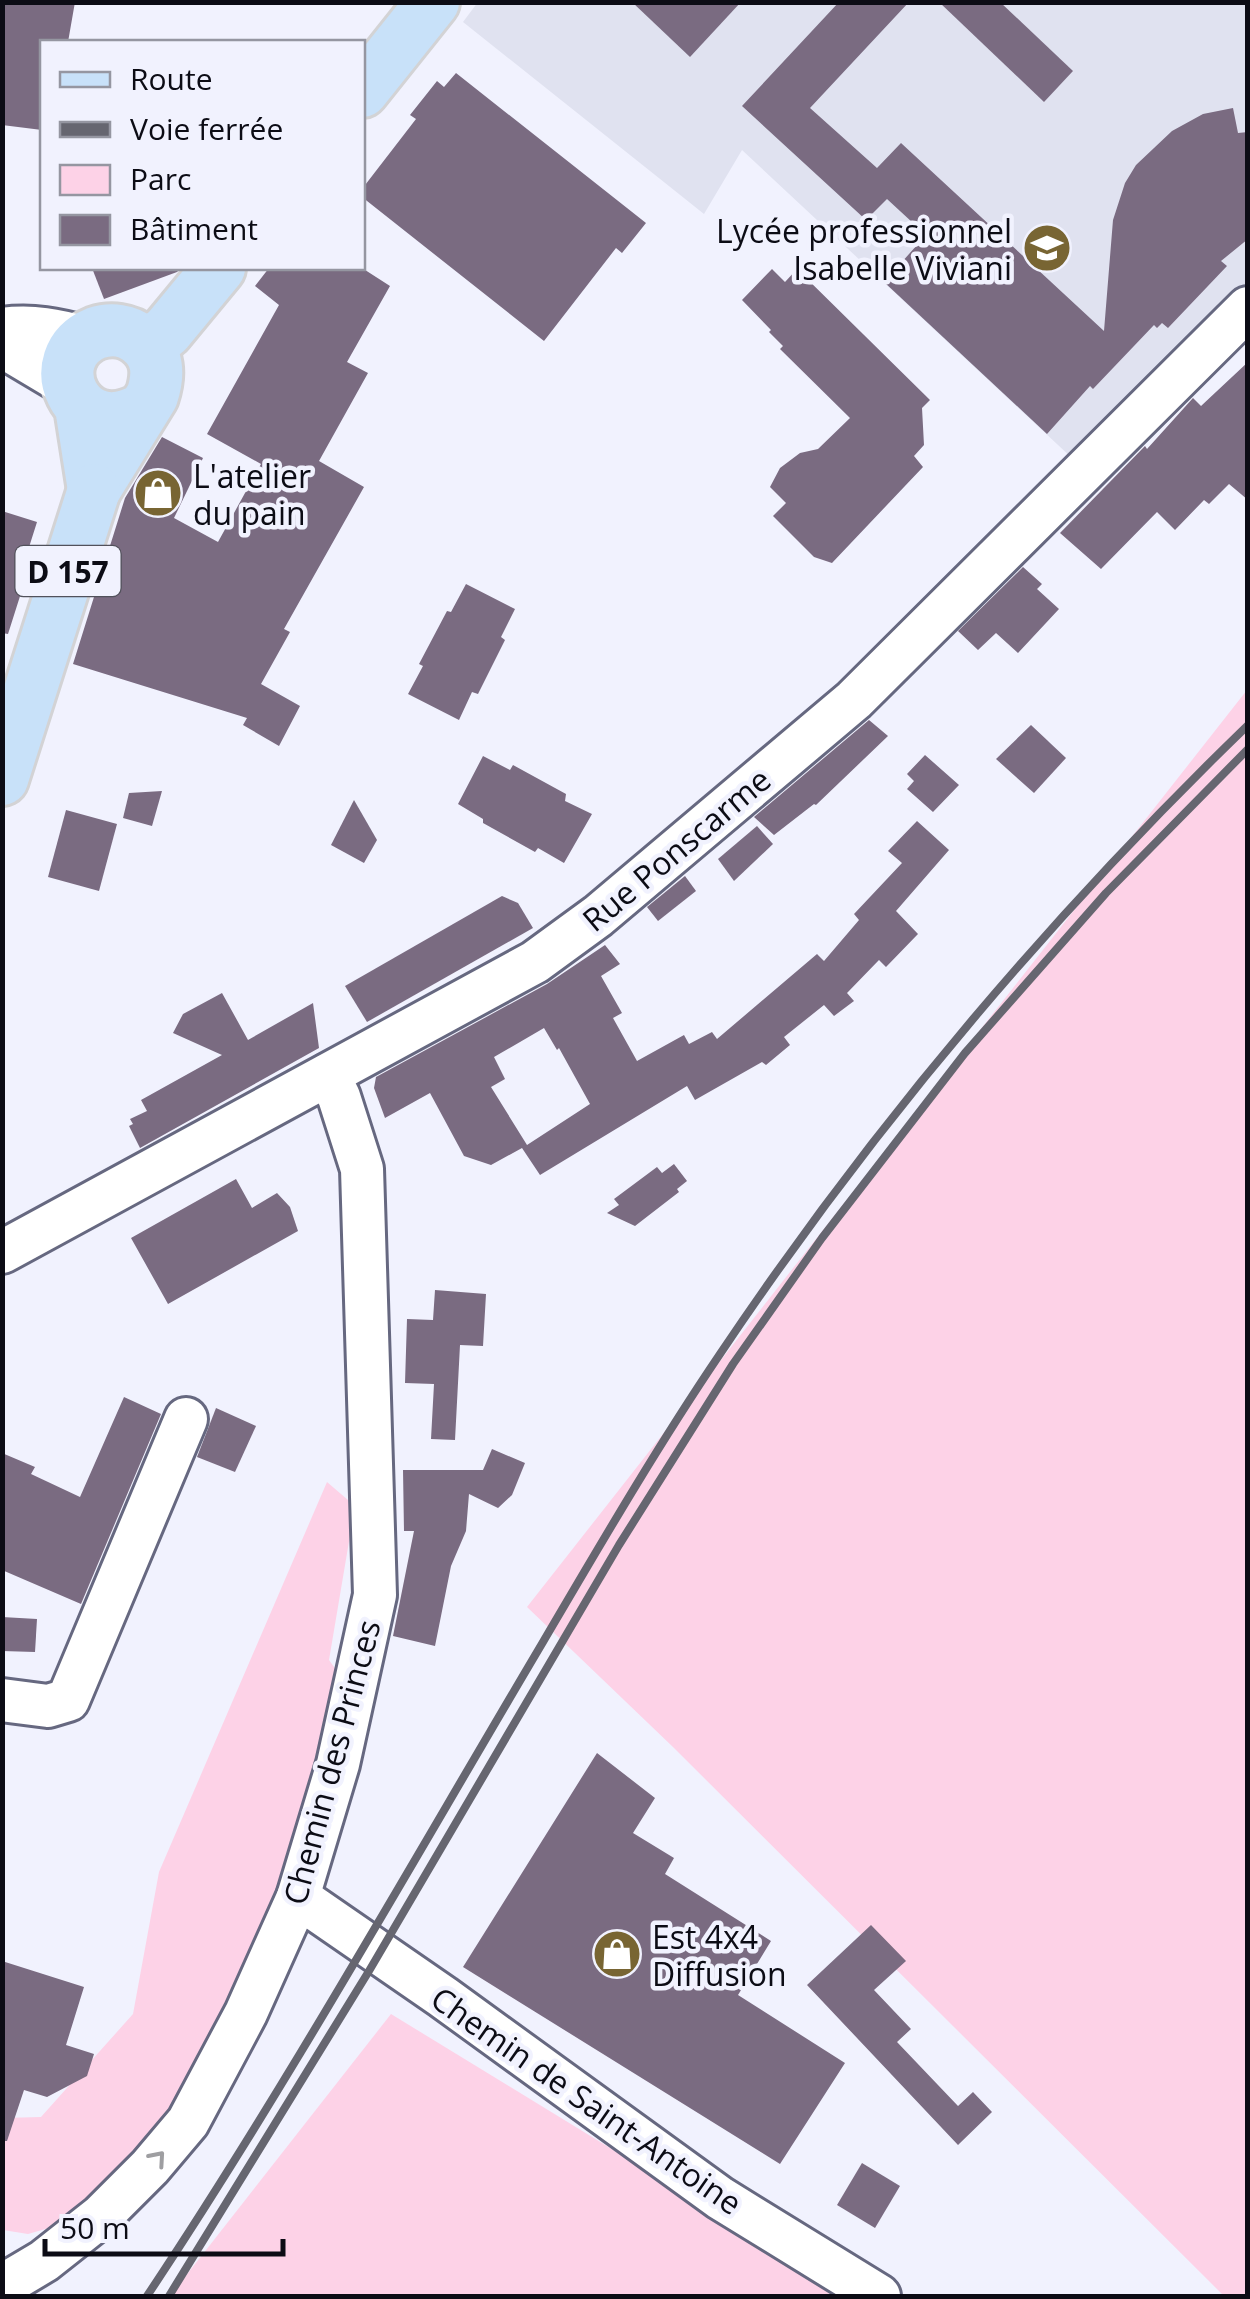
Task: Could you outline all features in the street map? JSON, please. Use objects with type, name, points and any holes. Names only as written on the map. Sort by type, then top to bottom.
[{"type":"main road","points":[[365,87],[433,2]]},
{"type":"main road","points":[[148,346],[167,331],[217,270]]},
{"type":"main road","points":[[118,330],[148,346],[156,362],[158,380],[142,410],[126,419],[94,416],[79,377],[102,331],[118,330]]},
{"type":"main road","name":"D 157","points":[[79,377],[94,490]]},
{"type":"main road","name":"D 157","points":[[2,778],[94,490],[142,410]]},
{"type":"street","name":"Rue Ponscarme","points":[[2,1252],[535,962],[598,916],[854,700],[1248,308]]},
{"type":"street","points":[[2,330],[24,326],[52,328],[79,377]]},
{"type":"street","points":[[2,346],[79,377]]},
{"type":"street","name":"Chemin des Princes","points":[[2,2286],[44,2261],[100,2216],[150,2167],[188,2122],[246,2013],[298,1898],[338,1764],[375,1594],[362,1169],[328,1075]]},
{"type":"street","points":[[2,1700],[48,1706],[68,1700],[186,1420]]},
{"type":"street","name":"Chemin de Saint-Antoine","points":[[298,1898],[443,1997],[720,2198],[879,2296]]},
{"type":"shaded area","name":"Lycée professionnel Isabelle Viviani","points":[[478,2],[1247,3],[1247,283],[1073,459],[742,150],[704,214],[463,22]]},
{"type":"green space","points":[[1247,690],[1247,2296],[1224,2296],[673,1747],[527,1607]]},
{"type":"green space","points":[[327,1482],[355,1506],[329,1660],[347,1685],[295,1877],[129,2205],[28,2234],[3,2230],[2,2118],[41,2117],[133,2014],[159,1872]]},
{"type":"green space","points":[[391,2014],[852,2296],[170,2296]]},
{"type":"building","points":[[2,2],[75,2],[68,40],[40,40],[40,130],[2,125]]},
{"type":"building","points":[[632,2],[741,2],[690,57]]},
{"type":"building","points":[[839,2],[909,2],[810,108],[877,168],[901,143],[1104,331],[1113,220],[1125,183],[1136,165],[1172,131],[1203,114],[1233,108],[1238,133],[1248,132],[1248,239],[1221,261],[1227,266],[1168,328],[1162,323],[1157,328],[1154,325],[1047,434],[884,282],[926,235],[887,199],[866,220],[742,106]]},
{"type":"building","points":[[939,2],[1000,2],[1073,71],[1044,102]]},
{"type":"building","points":[[456,73],[646,223],[622,253],[616,248],[544,341],[365,199],[365,185],[416,119],[410,115],[437,81],[444,87]]},
{"type":"building","points":[[772,269],[785,282],[797,269],[930,400],[922,408],[924,445],[914,456],[923,467],[832,563],[814,557],[773,516],[786,503],[770,487],[780,468],[800,453],[818,449],[850,418],[780,349],[783,346],[771,330],[742,300]]},
{"type":"building","points":[[93,270],[179,270],[177,272],[104,299]]},
{"type":"building","points":[[267,270],[365,270],[390,286],[347,362],[368,373],[319,461],[364,487],[284,629],[290,632],[261,684],[300,706],[279,746],[243,725],[247,718],[73,664],[125,498],[162,437],[203,458],[174,518],[218,542],[261,464],[207,434],[279,305],[255,286]]},
{"type":"building","points":[[1248,362],[1248,500],[1229,484],[1209,504],[1204,500],[1175,530],[1157,512],[1101,569],[1060,533],[1145,446],[1147,449],[1193,398],[1201,406]]},
{"type":"building","points":[[2,511],[37,522],[24,563],[28,571],[8,634],[2,633]]},
{"type":"building","points":[[1023,567],[1042,584],[1037,589],[1059,609],[1018,653],[996,633],[978,650],[958,631]]},
{"type":"building","points":[[466,584],[515,609],[501,637],[505,640],[478,694],[472,692],[459,720],[408,694],[423,666],[419,664]]},
{"type":"building","points":[[869,720],[888,736],[816,805],[774,835],[754,817]]},
{"type":"building","points":[[1031,725],[1066,758],[1034,793],[996,759]]},
{"type":"building","points":[[925,755],[959,785],[933,812],[907,789],[914,781],[907,774]]},
{"type":"building","points":[[483,756],[510,770],[513,765],[566,794],[565,801],[592,814],[564,863],[538,848],[535,852],[458,804]]},
{"type":"building","points":[[162,791],[152,826],[123,818],[129,793]]},
{"type":"building","points":[[354,800],[377,840],[364,863],[331,845]]},
{"type":"building","points":[[66,810],[117,824],[99,891],[48,877]]},
{"type":"building","points":[[917,821],[949,850],[896,911],[918,934],[886,967],[879,960],[847,993],[854,1001],[834,1016],[824,1005],[784,1037],[790,1045],[766,1065],[762,1062],[695,1100],[687,1086],[540,1175],[522,1148],[491,1165],[464,1156],[430,1093],[385,1118],[374,1088],[376,1077],[547,984],[605,945],[620,964],[601,976],[622,1013],[613,1018],[637,1061],[684,1035],[689,1044],[712,1032],[717,1039],[817,954],[824,961],[859,920],[854,914],[902,863],[888,851]],"holes":[[[544,1028],[590,1104],[527,1145],[491,1087],[505,1079],[494,1057]]]},
{"type":"building","points":[[757,826],[773,844],[734,881],[718,859]]},
{"type":"building","points":[[685,876],[696,891],[658,921],[647,907]]},
{"type":"building","points":[[502,896],[518,903],[533,928],[367,1022],[345,986]]},
{"type":"building","points":[[222,993],[248,1040],[313,1003],[319,1048],[140,1148],[129,1126],[133,1124],[130,1119],[147,1111],[141,1100],[222,1055],[173,1033],[183,1014]]},
{"type":"building","points":[[674,1164],[687,1181],[677,1189],[679,1192],[635,1226],[607,1213],[619,1205],[614,1199],[657,1167],[662,1173]]},
{"type":"building","points":[[236,1179],[252,1208],[277,1193],[290,1207],[298,1231],[168,1304],[131,1238]]},
{"type":"building","points":[[435,1290],[486,1294],[483,1346],[460,1345],[455,1440],[431,1439],[434,1384],[405,1383],[407,1319],[433,1320]]},
{"type":"building","points":[[124,1397],[161,1414],[81,1604],[2,1570],[2,1453],[35,1467],[31,1474],[80,1497]]},
{"type":"building","points":[[216,1408],[256,1426],[235,1472],[197,1457]]},
{"type":"building","points":[[492,1449],[525,1463],[512,1495],[498,1508],[469,1494],[466,1531],[451,1566],[435,1646],[393,1636],[414,1531],[404,1531],[403,1470],[483,1470]]},
{"type":"building","points":[[2,1617],[37,1619],[35,1652],[2,1651]]},
{"type":"building","name":"Est 4x4 Diffusion","points":[[597,1753],[655,1798],[633,1833],[674,1858],[665,1874],[771,1941],[738,1995],[845,2063],[780,2164],[463,1967]]},
{"type":"building","points":[[871,1925],[906,1961],[874,1990],[911,2029],[897,2042],[958,2106],[973,2092],[992,2112],[958,2145],[807,1985]]},
{"type":"building","points":[[2,1961],[84,1987],[66,2045],[94,2054],[87,2076],[47,2097],[24,2090],[7,2141],[2,2141]]},
{"type":"building","points":[[862,2163],[900,2186],[875,2228],[837,2205]]},
{"type":"railway","points":[[147,2296],[300,2054],[651,1460],[779,1269],[839,1186],[967,1026],[1104,872],[1248,725]]},
{"type":"railway","points":[[169,2296],[369,1971],[619,1545],[733,1364],[822,1238],[965,1053],[1106,893],[1248,749]]},
{"type":"place","name":"Lycée professionnel Isabelle Viviani","points":[[1047,248]]},
{"type":"place","name":"L'atelier du pain","points":[[158,493]]},
{"type":"place","name":"Est 4x4 Diffusion","points":[[617,1954]]}]
